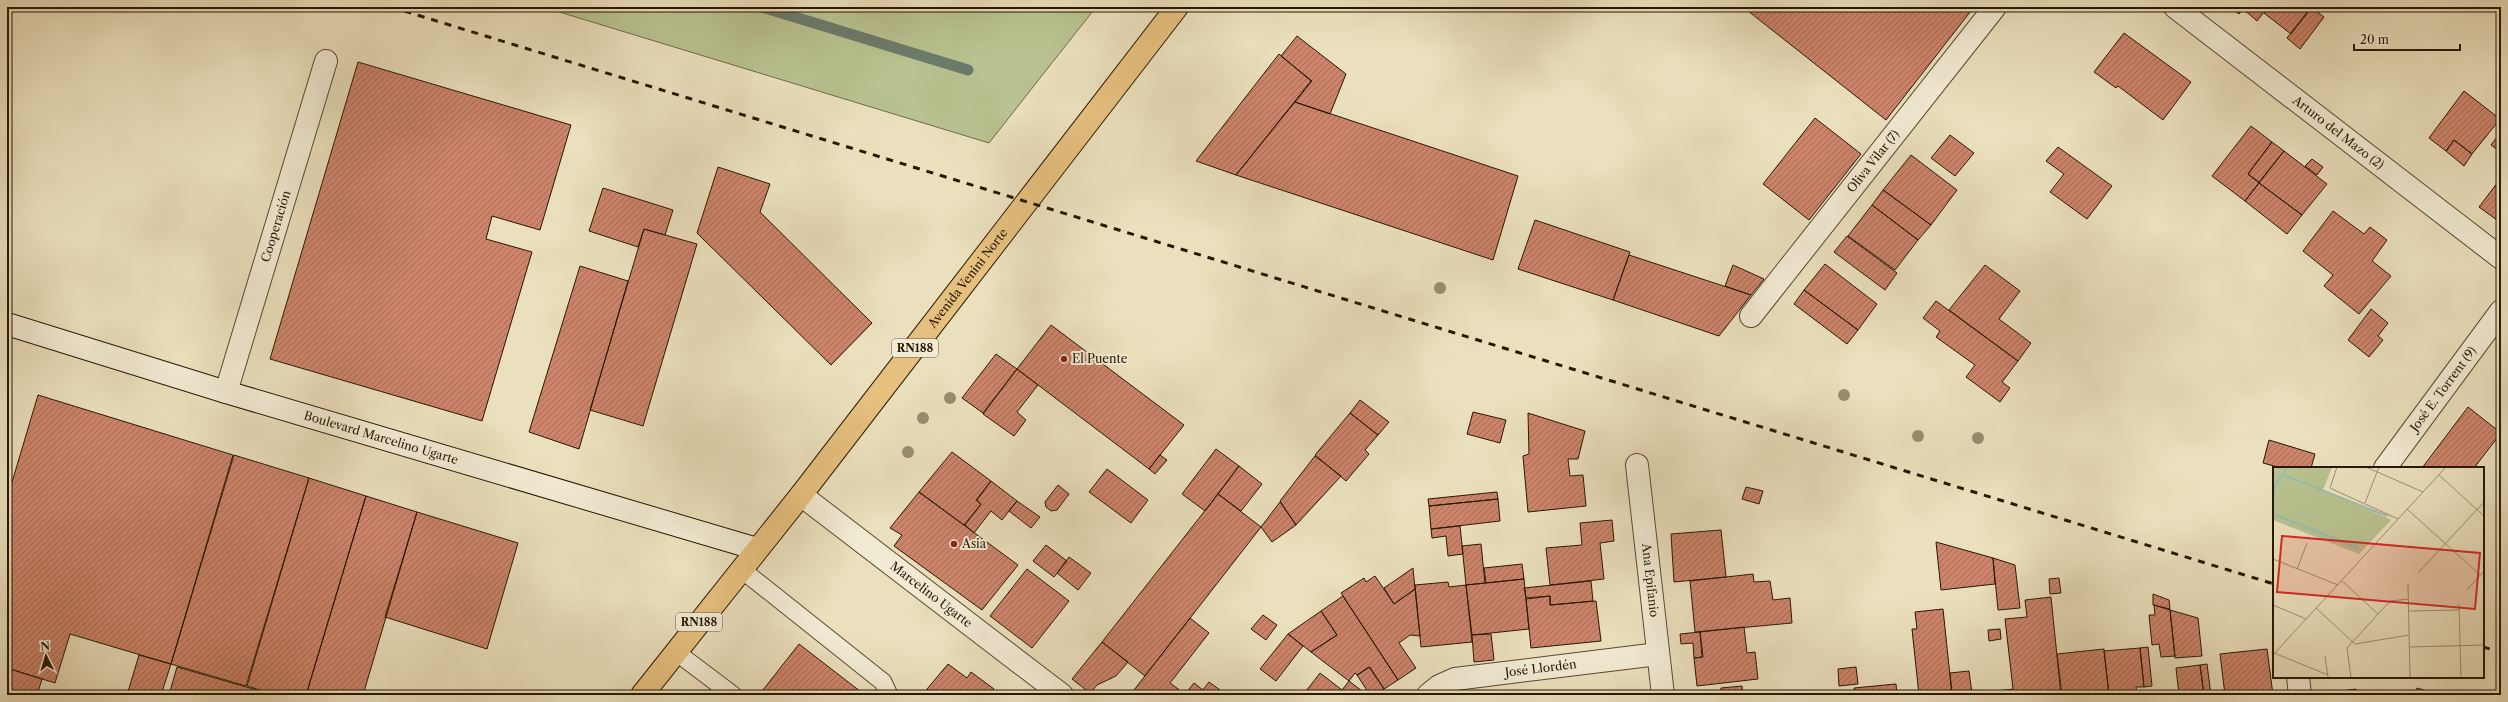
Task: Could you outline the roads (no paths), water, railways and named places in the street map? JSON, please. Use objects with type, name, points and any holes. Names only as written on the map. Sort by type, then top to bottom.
[{"type":"highway","name":"Avenida Venini Norte","points":[[757,549],[801,495],[1177,7]]},
{"type":"highway","name":"RN188","points":[[642,695],[757,549]]},
{"type":"street","name":"Oliva Vilar (7)","points":[[1751,316],[1995,7]]},
{"type":"street","name":"Arturo del Mazo (2)","points":[[2175,7],[2501,258]]},
{"type":"street","name":"Cooperación","points":[[226,392],[326,61]]},
{"type":"street","name":"José E. Torrent (9)","points":[[2386,467],[2501,311]]},
{"type":"street","name":"Boulevard Marcelino Ugarte","points":[[7,324],[226,392],[757,549]]},
{"type":"street","name":"Ana Epifanio","points":[[1637,465],[1663,695]]},
{"type":"street","name":"Marcelino Ugarte","points":[[801,495],[1062,695]]},
{"type":"street","name":"José Llordén","points":[[1428,695],[1439,686],[1455,679],[1658,654]]},
{"type":"street","points":[[2298,678],[2300,695]]},
{"type":"lane","points":[[741,569],[882,682],[889,695]]},
{"type":"lane","points":[[676,652],[733,695]]},
{"type":"waterway","points":[[762,7],[968,70]]},
{"type":"railway","points":[[391,7],[2273,584]]},
{"type":"railway","points":[[2484,647],[2501,652]]},
{"type":"place","name":"El Puente","points":[[1064,359]]},
{"type":"place","name":"Asia","points":[[954,544]]}]
